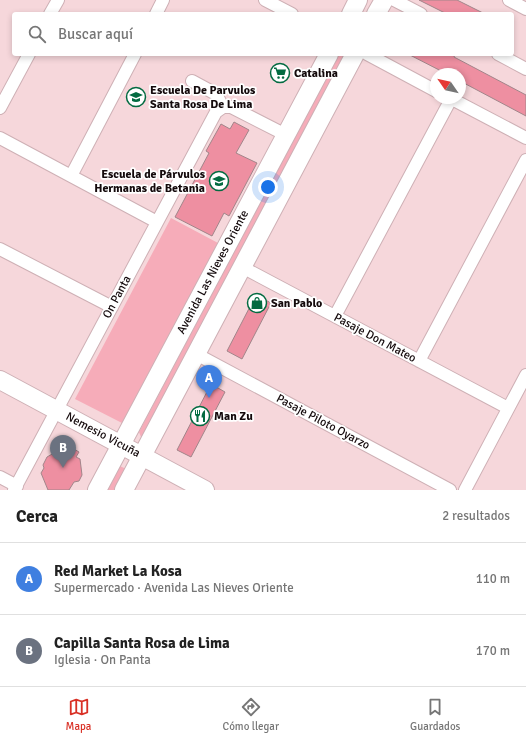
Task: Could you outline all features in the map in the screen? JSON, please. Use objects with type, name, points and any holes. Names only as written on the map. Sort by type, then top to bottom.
[{"type":"street","points":[[51,12],[58,0]]},
{"type":"street","points":[[157,12],[163,0]]},
{"type":"street","points":[[265,0],[288,12]]},
{"type":"street","points":[[352,12],[358,0]]},
{"type":"street","points":[[377,12],[384,0]]},
{"type":"street","points":[[394,0],[417,12]]},
{"type":"street","points":[[509,0],[526,9]]},
{"type":"street","points":[[0,108],[28,56]]},
{"type":"street","points":[[71,176],[134,56]]},
{"type":"street","name":"Avenida Las Nieves Oriente","points":[[97,490],[328,56]]},
{"type":"street","name":"Avenida Las Nieves Oriente","points":[[124,490],[354,56]]},
{"type":"street","points":[[371,56],[430,88]]},
{"type":"street","points":[[502,56],[526,69]]},
{"type":"street","points":[[192,81],[216,94],[223,106],[231,107],[286,135]]},
{"type":"street","points":[[335,316],[447,104]]},
{"type":"street","points":[[461,104],[526,138]]},
{"type":"street","name":"On Panta","points":[[16,488],[216,112],[223,106]]},
{"type":"street","points":[[0,138],[157,222]]},
{"type":"street","points":[[419,361],[526,160]]},
{"type":"street","points":[[0,249],[112,307]]},
{"type":"street","name":"Pasaje Don Mateo","points":[[242,267],[508,408]]},
{"type":"street","name":"Pasaje Piloto Oyarzo","points":[[196,354],[450,490]]},
{"type":"street","points":[[465,490],[526,375]]},
{"type":"street","name":"Nemesio Vicuña","points":[[0,380],[205,490]]},
{"type":"street","points":[[0,477],[16,488]]},
{"type":"shaded area","points":[[337,56],[346,56],[146,436],[141,437],[139,432]]},
{"type":"shaded area","points":[[171,218],[218,243],[122,423],[75,399]]},
{"type":"shaded area","points":[[120,466],[128,470],[117,490],[107,490]]},
{"type":"building","points":[[419,0],[457,0],[481,12],[443,12]]},
{"type":"building","points":[[412,56],[454,56],[526,95],[526,116],[466,84],[466,68],[435,68]]},
{"type":"building","name":"Escuela de Párvulos Hermanas de Betania","points":[[234,122],[249,130],[236,153],[257,163],[229,216],[224,213],[212,236],[175,217],[209,153],[206,151],[221,124],[230,129]]},
{"type":"building","points":[[256,295],[271,303],[242,359],[227,351]]},
{"type":"building","points":[[211,384],[225,392],[191,457],[177,450]]},
{"type":"building","points":[[67,445],[79,452],[76,457],[80,459],[82,475],[79,481],[74,482],[69,490],[48,490],[41,473],[44,468],[43,465],[47,457],[61,449],[64,451]]},
{"type":"place","name":"Catalina","points":[[280,73]]},
{"type":"place","name":"Escuela De Parvulos Santa Rosa De Lima","points":[[136,97]]},
{"type":"place","name":"Escuela de Párvulos Hermanas de Betania","points":[[219,181]]},
{"type":"place","name":"San Pablo","points":[[257,303]]},
{"type":"place","name":"Red Market La Kosa","points":[[209,398]]},
{"type":"place","name":"Man Zu","points":[[200,416]]},
{"type":"place","name":"Capilla Santa Rosa de Lima","points":[[63,468]]}]
